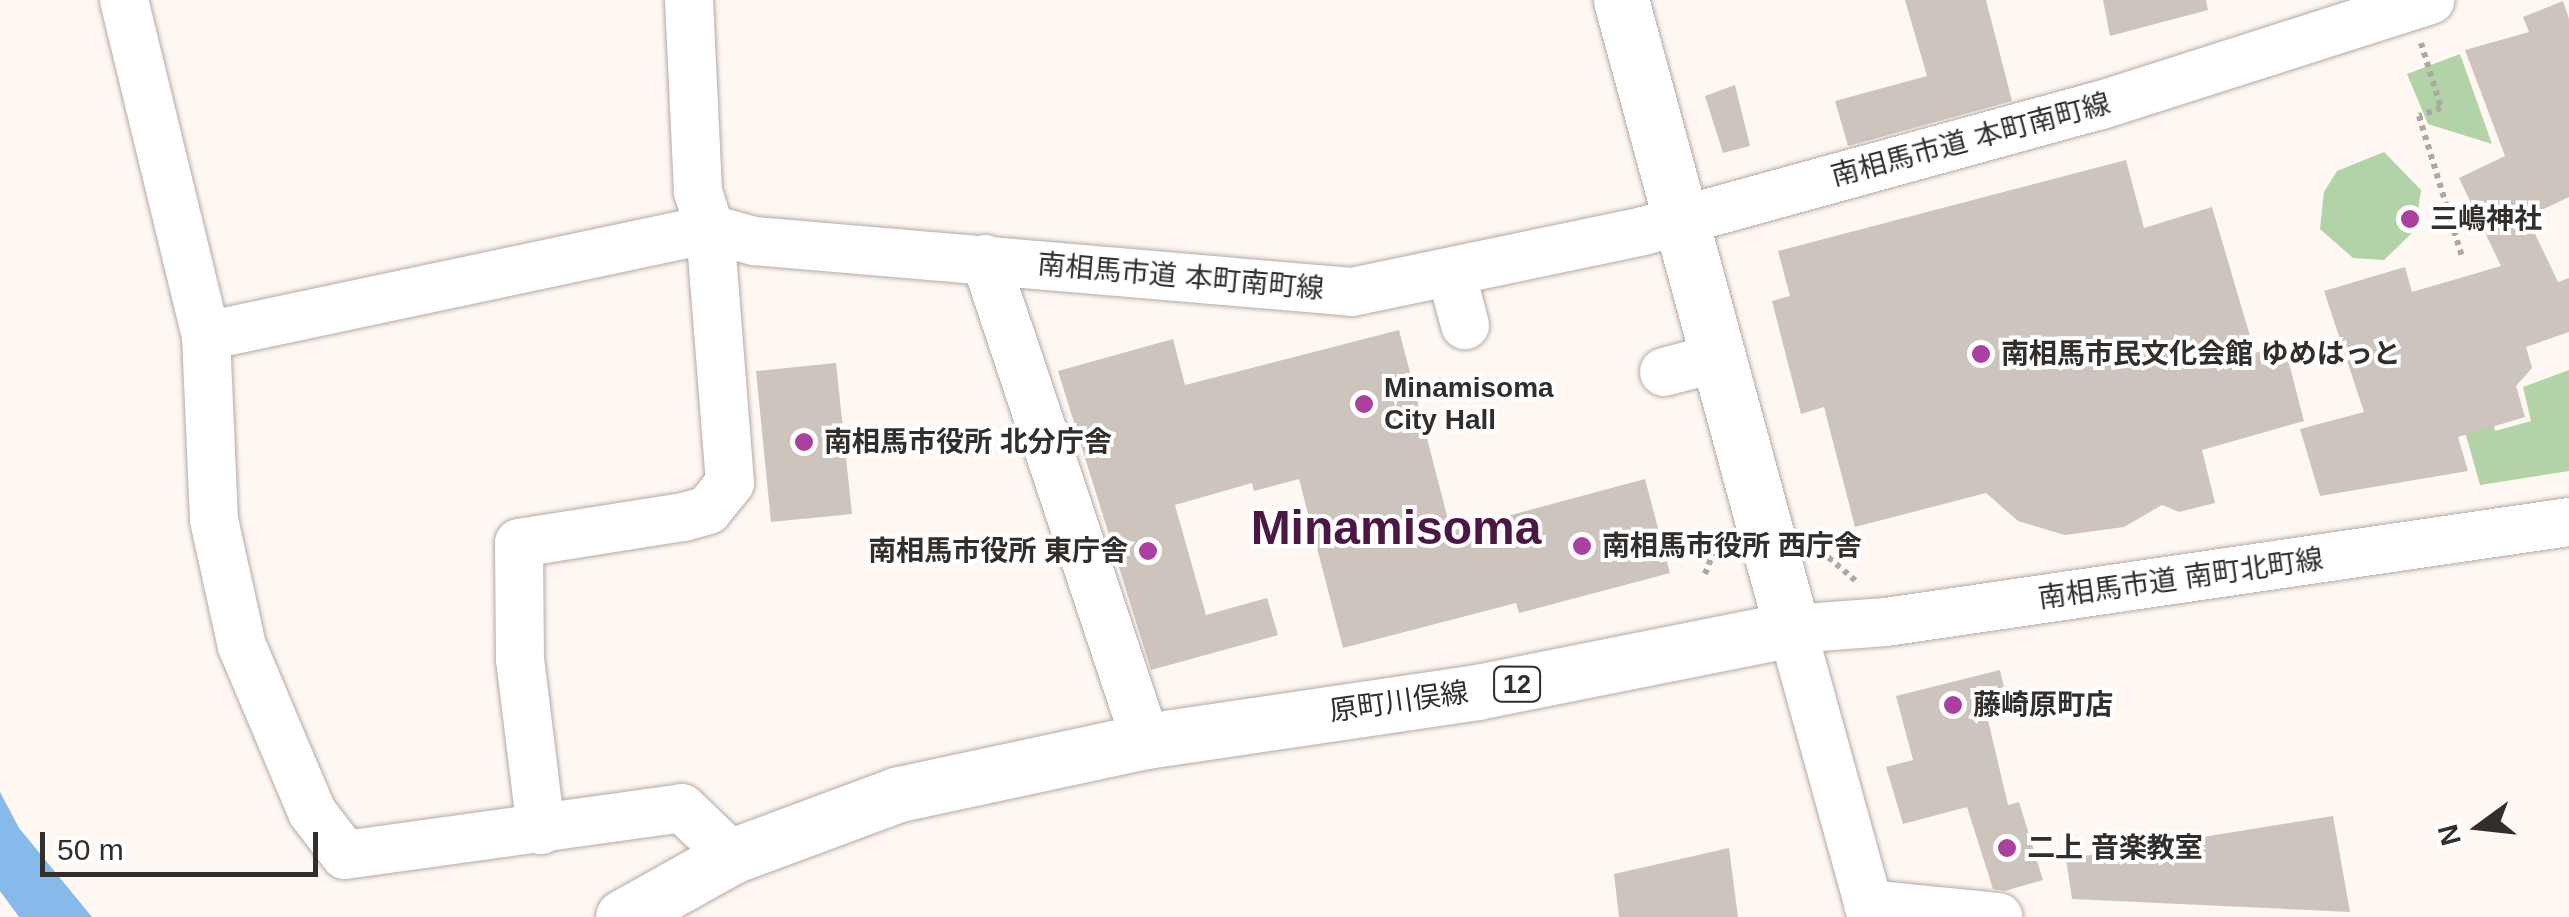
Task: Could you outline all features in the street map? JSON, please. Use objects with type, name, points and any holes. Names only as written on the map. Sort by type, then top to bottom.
[{"type":"main road","points":[[1621,0],[1792,630]]},
{"type":"main road","name":"原町川俣線","points":[[623,917],[732,856],[900,794],[1146,741],[1477,692],[1792,630]]},
{"type":"street","points":[[124,0],[206,336],[214,520],[242,646],[312,812],[345,854],[682,808],[732,856]]},
{"type":"street","points":[[541,830],[520,660],[519,543],[684,517],[708,510],[730,483],[710,229],[698,191],[689,0]]},
{"type":"street","name":"南相馬市道 本町南町線","points":[[206,336],[710,229],[754,241],[1352,292],[1682,220],[2098,106],[2420,3]]},
{"type":"street","points":[[985,259],[1146,741]]},
{"type":"street","points":[[1451,272],[1465,325]]},
{"type":"street","points":[[1664,372],[1717,358]]},
{"type":"street","name":"南相馬市道 南町北町線","points":[[1792,630],[1870,624],[2569,522]]},
{"type":"street","points":[[1792,630],[1870,911],[1998,917]]},
{"type":"path","points":[[2420,3],[2441,108],[2419,116],[2462,257]]},
{"type":"green space","points":[[2460,54],[2492,144],[2428,124],[2407,74]]},
{"type":"green space","points":[[2384,152],[2421,190],[2415,230],[2384,260],[2353,258],[2320,229],[2324,192],[2337,171]]},
{"type":"green space","points":[[2569,370],[2569,471],[2480,485],[2455,396],[2489,400],[2495,431],[2531,421],[2523,387]]},
{"type":"water","points":[[0,792],[19,828],[92,917],[19,917],[0,891]]},
{"type":"building","points":[[1905,0],[1986,0],[2012,101],[1848,146],[1835,101],[1927,76]]},
{"type":"building","points":[[2103,0],[2206,0],[2208,10],[2110,36]]},
{"type":"building","points":[[2563,1],[2569,19],[2569,197],[2527,217],[2558,282],[2569,278],[2569,332],[2526,347],[2532,368],[2516,386],[2525,417],[2458,437],[2468,471],[2320,496],[2300,429],[2364,412],[2324,291],[2405,267],[2412,292],[2501,266],[2459,178],[2505,156],[2465,50],[2529,32],[2523,17]]},
{"type":"building","points":[[1735,85],[1750,146],[1723,153],[1705,96]]},
{"type":"building","name":"南相馬市民文化会館 ゆめはっと","points":[[2126,160],[2144,228],[2212,207],[2255,353],[2284,344],[2304,421],[2202,450],[2215,503],[2179,512],[2162,505],[2124,527],[2065,535],[2018,521],[1986,493],[1855,527],[1824,407],[1801,414],[1772,301],[1790,296],[1778,251]]},
{"type":"building","points":[[1399,330],[1451,531],[1645,479],[1670,573],[1519,613],[1516,603],[1343,648],[1299,479],[1254,491],[1252,483],[1175,505],[1206,615],[1267,598],[1278,635],[1151,670],[1058,371],[1173,339],[1185,385]]},
{"type":"building","name":"南相馬市役所 北分庁舎","points":[[836,363],[852,514],[771,522],[756,371]]},
{"type":"building","points":[[2000,670],[2010,714],[1988,720],[2008,805],[2019,802],[2043,880],[2005,891],[1993,889],[1967,807],[1903,824],[1886,767],[1913,760],[1896,696]]},
{"type":"building","points":[[2333,816],[2350,912],[2072,899],[2066,859]]},
{"type":"building","points":[[1729,848],[1738,917],[1619,917],[1614,874]]},
{"type":"place","name":"三嶋神社","points":[[2410,219]]},
{"type":"place","name":"南相馬市民文化会館 ゆめはっと","points":[[1981,354]]},
{"type":"place","name":"Minamisoma City Hall","points":[[1364,404]]},
{"type":"place","name":"南相馬市役所 北分庁舎","points":[[804,442]]},
{"type":"place","name":"南相馬市役所 西庁舎","points":[[1582,546]]},
{"type":"place","name":"南相馬市役所 東庁舎","points":[[1148,551]]},
{"type":"place","name":"藤崎原町店","points":[[1953,705]]},
{"type":"place","name":"二上 音楽教室","points":[[2007,848]]},
{"type":"district","name":"Minamisoma","points":[[1396,528]]}]
